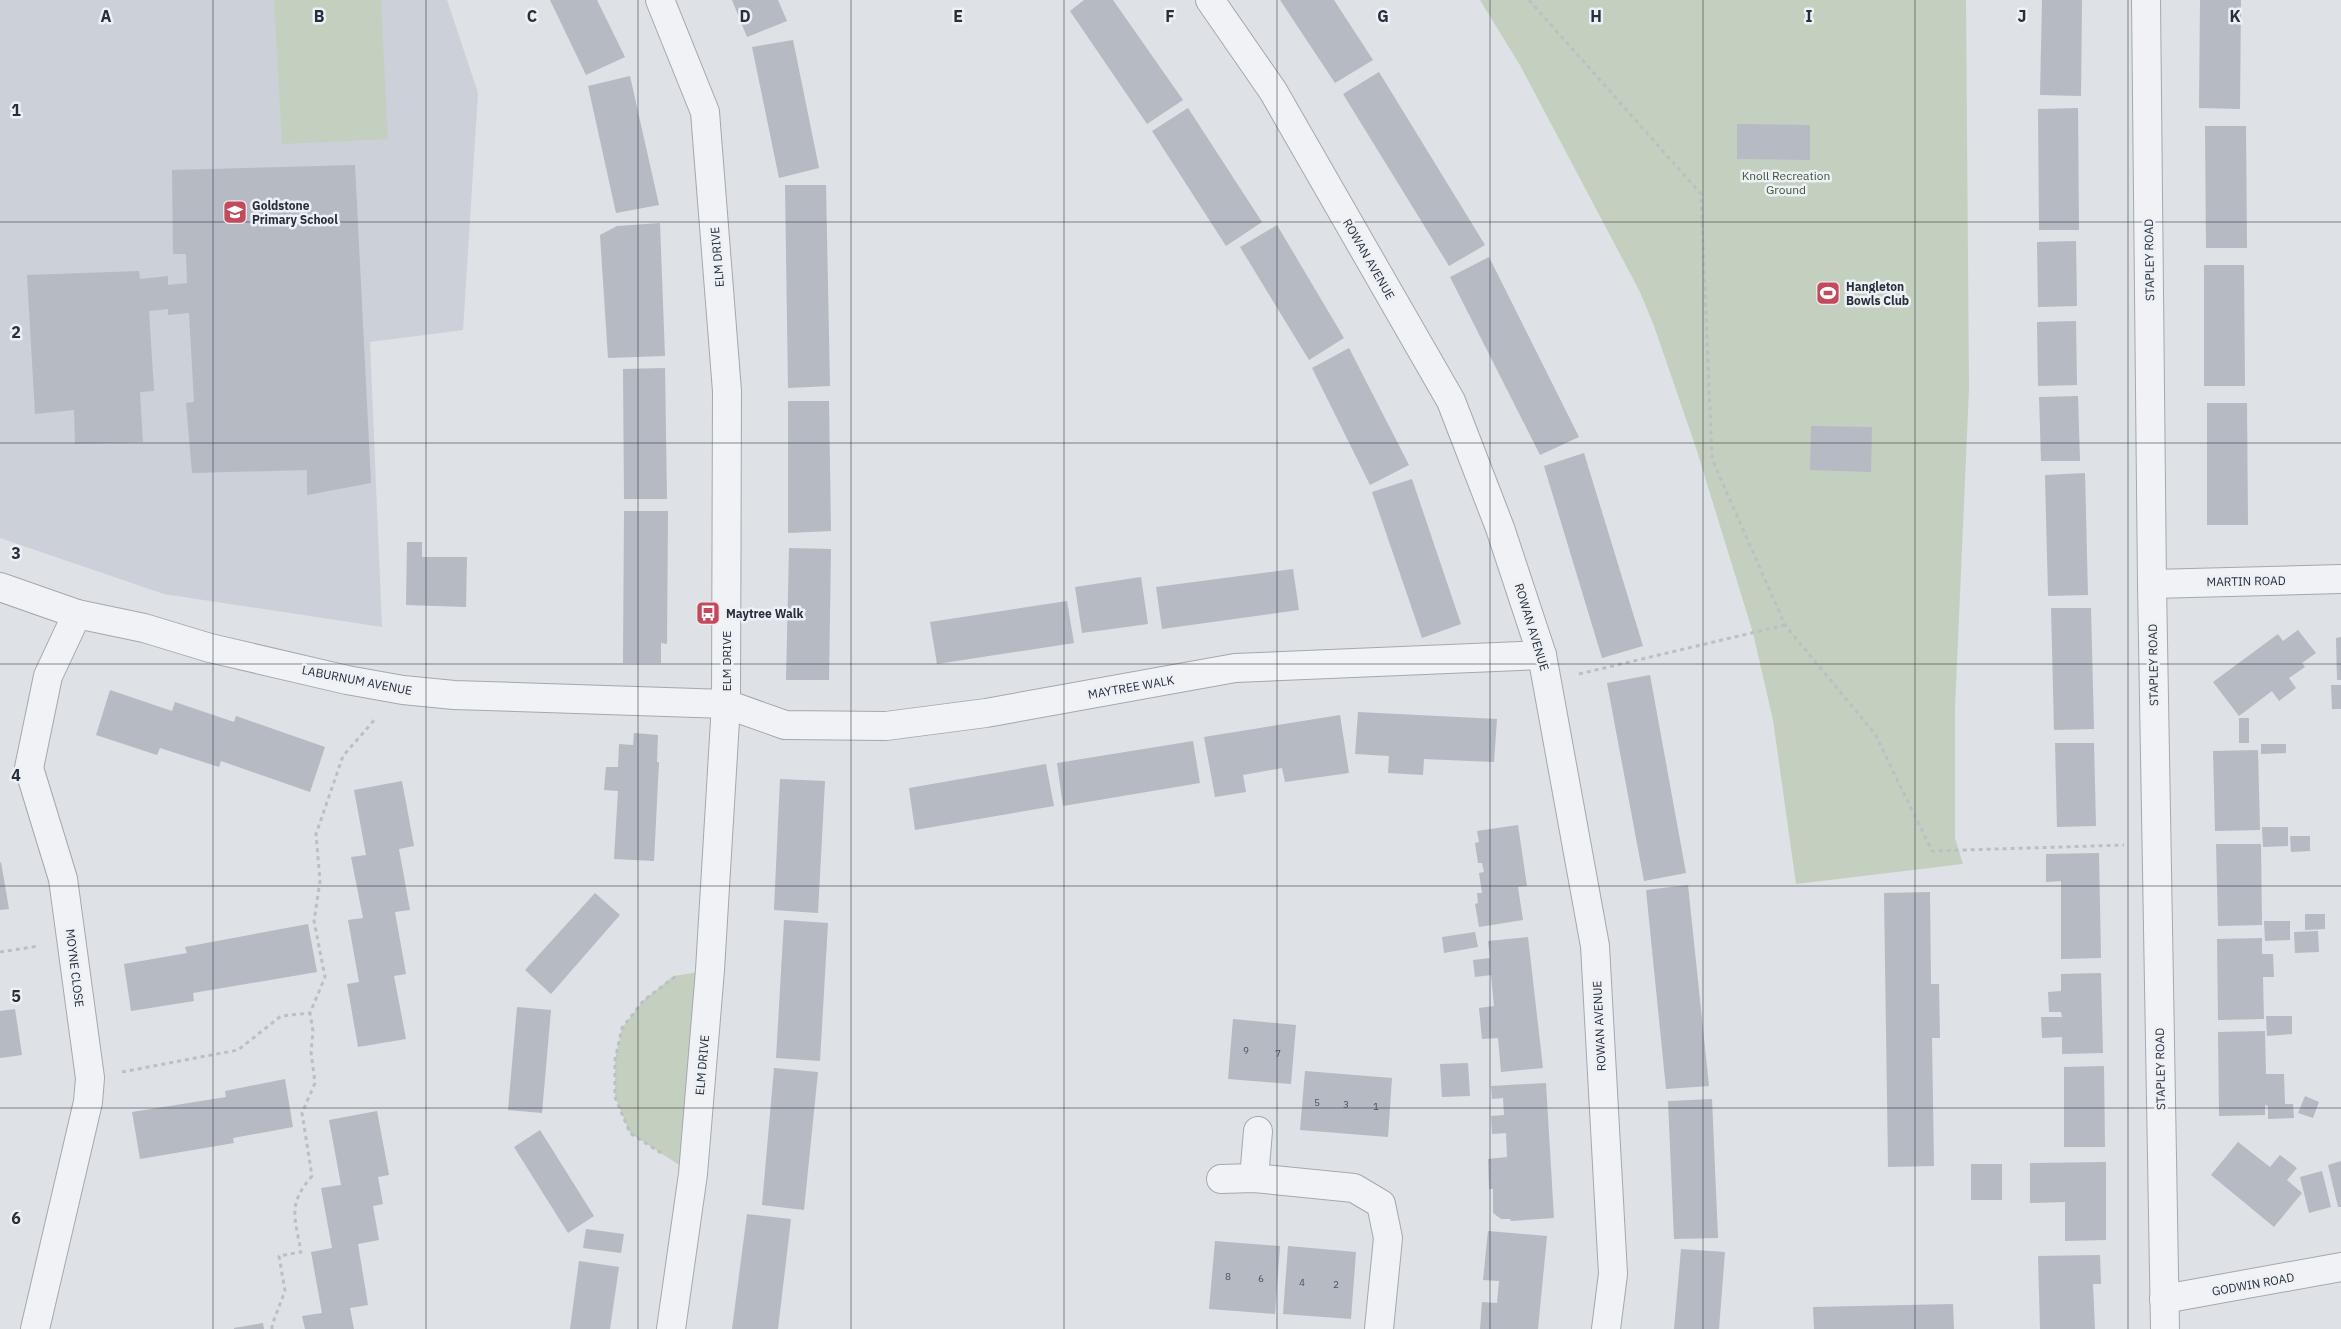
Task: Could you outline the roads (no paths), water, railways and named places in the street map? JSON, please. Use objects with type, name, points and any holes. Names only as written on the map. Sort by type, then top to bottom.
[{"type":"street","name":"ELM DRIVE","points":[[660,0],[705,112],[728,391],[726,704],[710,970],[693,1174],[671,1329]]},
{"type":"street","name":"ROWAN AVENUE","points":[[1210,0],[1273,91],[1451,401],[1500,528],[1542,654],[1595,946],[1613,1274],[1606,1329]]},
{"type":"street","name":"STAPLEY ROAD","points":[[2146,0],[2152,584],[2165,1329]]},
{"type":"street","name":"MARTIN ROAD","points":[[2152,584],[2341,579]]},
{"type":"street","name":"LABURNUM AVENUE","points":[[0,587],[76,614],[144,628],[210,648],[347,680],[402,690],[454,695],[726,704]]},
{"type":"street","name":"MOYNE CLOSE","points":[[35,1329],[88,1102],[90,1078],[63,879],[29,768],[48,676],[76,614]]},
{"type":"street","name":"MAYTREE WALK","points":[[726,704],[785,725],[886,726],[986,713],[1235,668],[1542,654]]},
{"type":"street","points":[[1254,1178],[1258,1131]]},
{"type":"street","points":[[1221,1179],[1254,1178],[1354,1188],[1381,1204],[1388,1238],[1379,1329]]},
{"type":"street","name":"GODWIN ROAD","points":[[2164,1299],[2341,1267]]},
{"type":"place","name":"Goldstone Primary School","points":[[235,212]]},
{"type":"place","name":"Hangleton Bowls Club","points":[[1828,293]]},
{"type":"place","name":"Maytree Walk","points":[[708,613]]},
{"type":"park label","name":"Knoll Recreation Ground","points":[[1786,182]]}]
